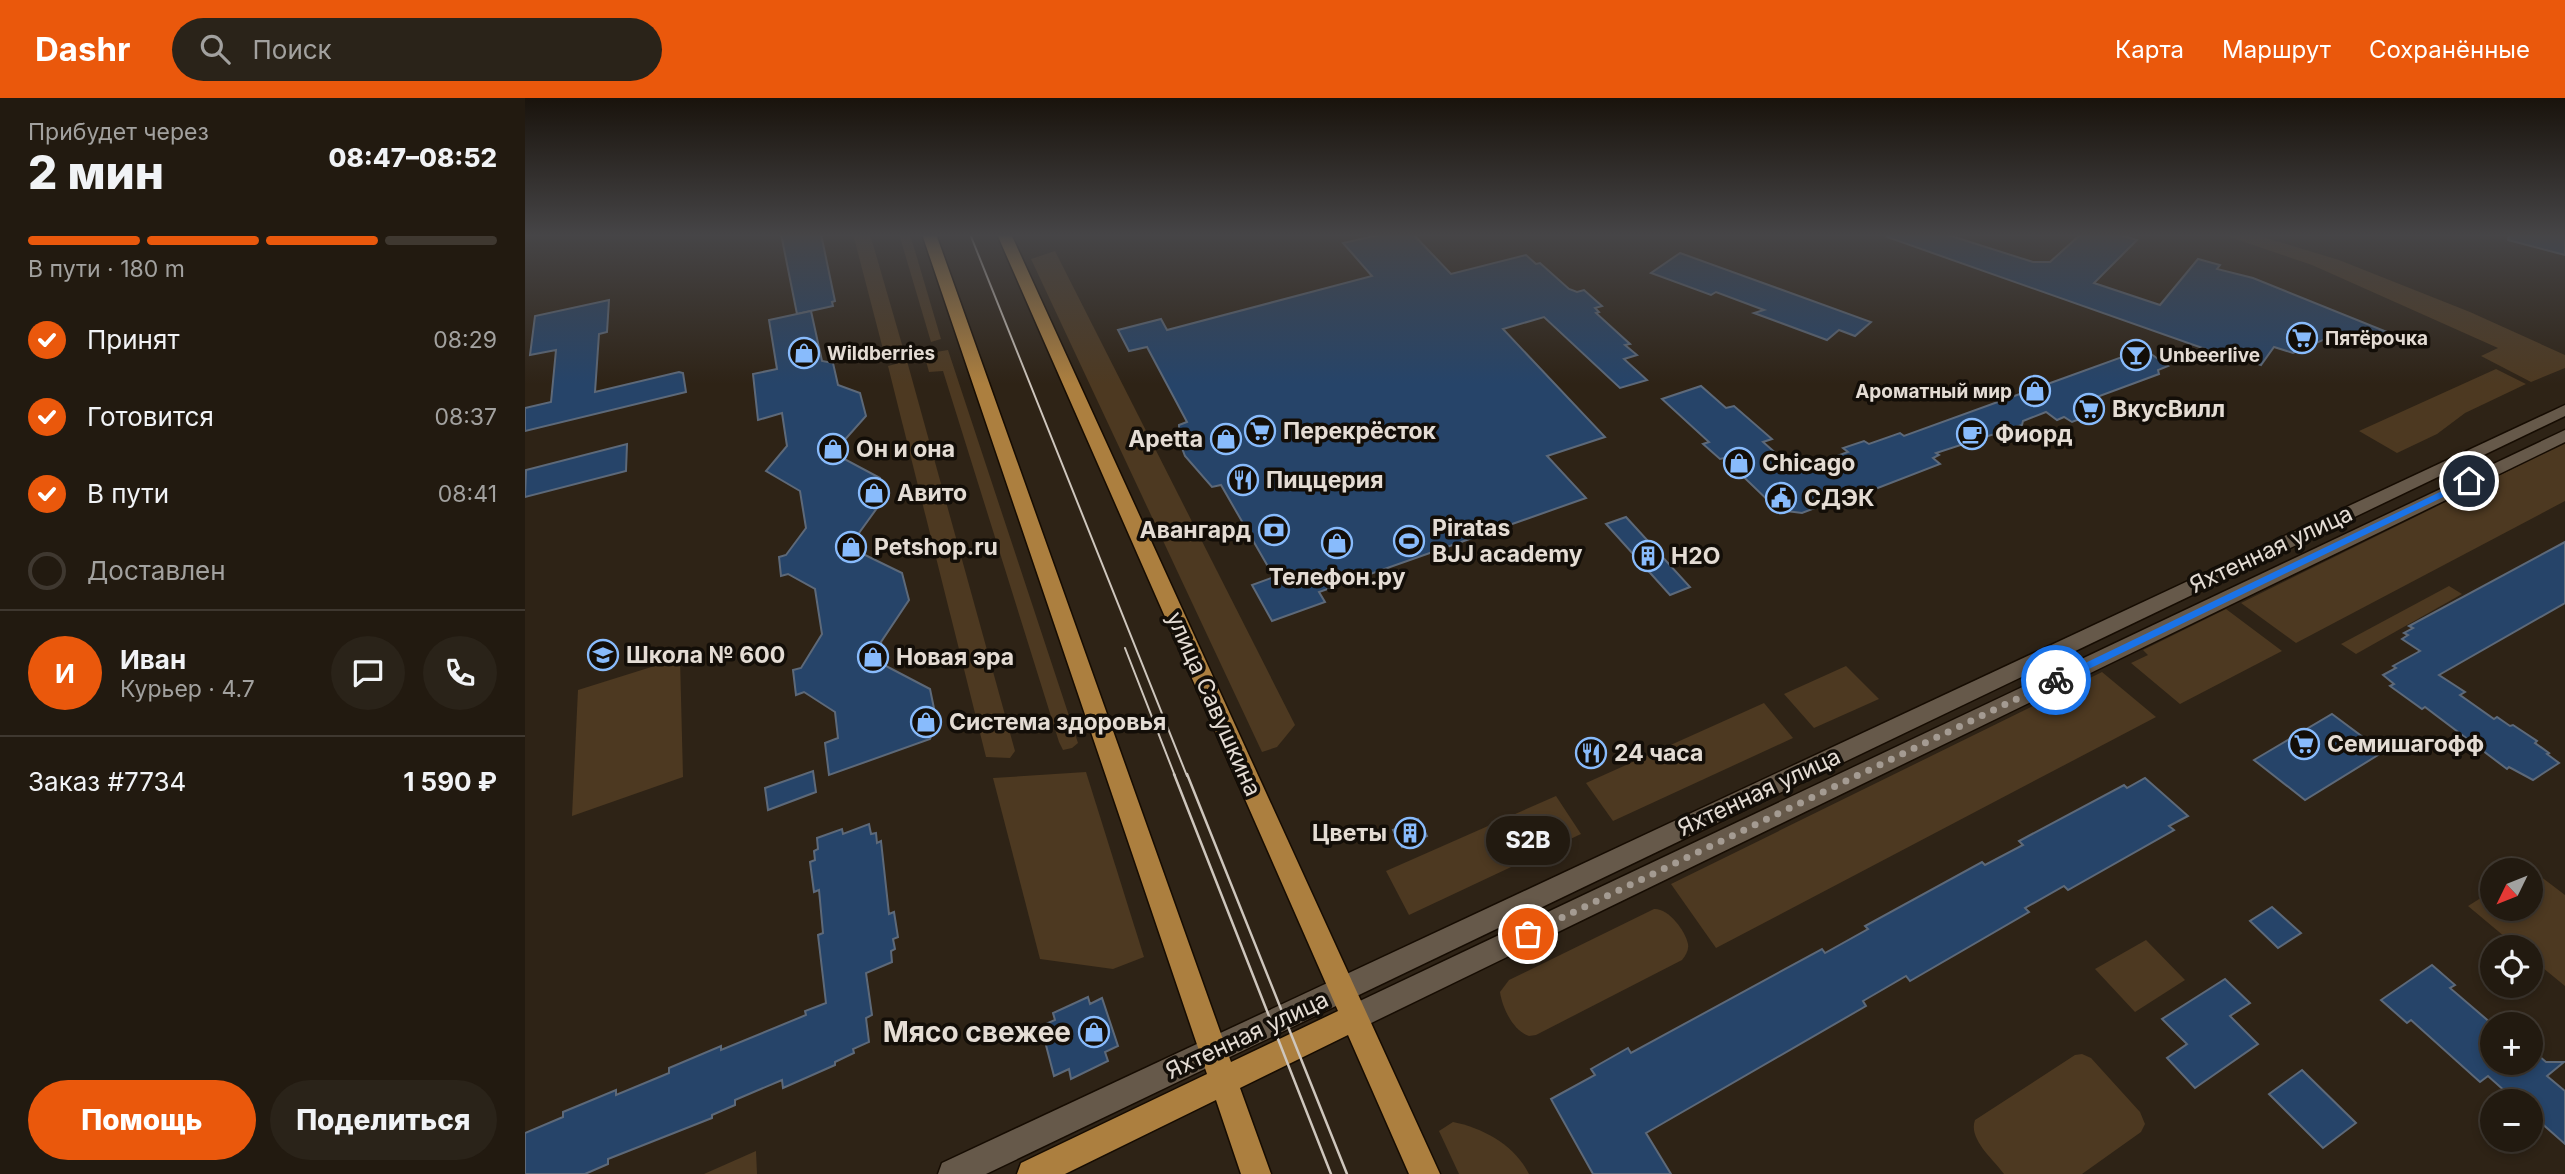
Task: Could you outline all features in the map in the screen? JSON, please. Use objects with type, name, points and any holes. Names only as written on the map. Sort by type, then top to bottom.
[{"type":"main road","points":[[946,284],[1256,1174]]},
{"type":"main road","name":"улица Савушкина","points":[[1026,284],[1425,1174]]},
{"type":"main road","name":"Яхтенная улица","points":[[1032,1174],[1355,1017]]},
{"type":"street","name":"Яхтенная улица","points":[[953,1174],[2565,410]]},
{"type":"street","name":"Яхтенная улица","points":[[1355,1017],[2565,435]]},
{"type":"shaded area","points":[[866,284],[885,284],[903,348],[885,357]]},
{"type":"shaded area","points":[[914,284],[925,284],[941,339],[931,342]]},
{"type":"shaded area","points":[[1043,284],[1072,284],[1295,725],[1277,747],[1262,752]]},
{"type":"shaded area","points":[[2355,284],[2400,284],[2470,312],[2565,355],[2565,368],[2531,382],[2481,356],[2498,348]]},
{"type":"shaded area","points":[[948,350],[1078,743],[1072,748],[1063,750],[1059,742],[943,371],[929,372],[924,354]]},
{"type":"shaded area","points":[[907,361],[1015,751],[1010,758],[986,757],[888,366]]},
{"type":"shaded area","points":[[2496,369],[2526,384],[2465,413],[2437,434],[2397,453],[2359,431]]},
{"type":"shaded area","points":[[2565,443],[2565,501],[2296,643],[2241,603]]},
{"type":"shaded area","points":[[2449,586],[2462,594],[2356,654],[2341,644]]},
{"type":"shaded area","points":[[2226,609],[2282,651],[2180,704],[2131,663],[2148,655],[2143,650]]},
{"type":"shaded area","points":[[680,658],[683,777],[572,816],[578,690]]},
{"type":"shaded area","points":[[1846,666],[1879,699],[1814,728],[1784,694]]},
{"type":"shaded area","points":[[2102,672],[2156,717],[1716,948],[1671,884]]},
{"type":"shaded area","points":[[1764,703],[1793,738],[1613,821],[1586,783]]},
{"type":"shaded area","points":[[1086,772],[1144,957],[1113,969],[1040,959],[993,778]]},
{"type":"shaded area","points":[[1556,796],[1581,834],[1409,915],[1386,871]]},
{"type":"shaded area","points":[[2543,878],[2565,895],[2565,986],[2543,968],[2543,935],[2503,935],[2486,921],[2543,921]]},
{"type":"shaded area","points":[[2480,898],[2480,916],[2468,906]]},
{"type":"shaded area","points":[[1654,909],[1665,912],[1683,932],[1688,946],[1682,960],[1536,1035],[1529,1036],[1513,1024],[1500,992],[1509,980]]},
{"type":"shaded area","points":[[2146,940],[2185,980],[2135,1012],[2095,969]]},
{"type":"shaded area","points":[[2082,1054],[2091,1058],[2140,1112],[2145,1124],[2141,1132],[2082,1174],[2004,1174],[1978,1141],[1975,1120],[2075,1055]]},
{"type":"shaded area","points":[[1453,1122],[1476,1129],[1497,1140],[1516,1155],[1529,1174],[1459,1174],[1439,1131]]},
{"type":"shaded area","points":[[756,1151],[757,1174],[704,1174]]},
{"type":"building","points":[[791,284],[831,284],[835,301],[832,302],[833,306],[797,314]]},
{"type":"building","points":[[1341,284],[1564,284],[1577,292],[1584,290],[1602,306],[1595,308],[1599,312],[1596,313],[1630,344],[1625,345],[1637,355],[1624,359],[1647,380],[1620,388],[1544,317],[1503,329],[1605,437],[1547,456],[1586,498],[1319,592],[1325,602],[1272,621],[1252,585],[1274,577],[1221,485],[1212,487],[1185,456],[1179,440],[1179,425],[1187,422],[1147,347],[1129,351],[1118,330],[1161,319],[1167,330]]},
{"type":"building","points":[[1682,284],[1766,284],[1871,322],[1855,336],[1839,330],[1827,340],[1754,313],[1764,310],[1716,292],[1711,295]]},
{"type":"building","points":[[2021,284],[2098,284],[2160,305],[2177,284],[2268,284],[2387,332],[2352,346],[2332,336],[2293,353],[2274,347],[2261,365],[2247,360],[2245,363]]},
{"type":"building","points":[[609,300],[607,332],[599,334],[595,392],[679,372],[683,373],[686,392],[525,431],[525,408],[551,402],[556,350],[530,355],[535,316]]},
{"type":"building","points":[[811,311],[822,361],[833,363],[838,385],[860,393],[866,416],[833,453],[880,478],[885,497],[859,533],[863,554],[902,573],[909,600],[881,642],[886,666],[930,689],[937,723],[930,739],[829,775],[825,743],[838,738],[835,712],[804,692],[796,695],[793,670],[801,668],[822,634],[815,589],[788,574],[781,576],[779,557],[786,555],[806,528],[800,491],[766,471],[787,446],[782,413],[758,420],[753,374],[777,369],[769,320]]},
{"type":"building","points":[[2144,349],[2168,366],[2158,370],[2159,374],[2094,398],[2101,403],[2094,406],[2101,411],[2072,422],[2064,417],[2057,420],[2046,412],[2023,421],[2022,425],[1936,453],[1939,455],[1933,458],[1940,464],[1831,506],[1828,503],[1802,513],[1778,510],[1724,458],[1720,459],[1703,444],[1709,442],[1662,399],[1701,386],[1726,408],[1734,406],[1772,439],[1763,442],[1796,471],[1848,452],[1843,448],[1864,441],[1869,444],[1900,433],[1904,436]]},
{"type":"building","points":[[627,444],[626,471],[525,497],[526,470]]},
{"type":"building","name":"H2O","points":[[1626,517],[1690,587],[1670,595],[1606,524]]},
{"type":"building","points":[[2565,542],[2565,603],[2439,675],[2465,692],[2460,695],[2494,719],[2497,717],[2510,726],[2513,725],[2537,741],[2535,743],[2559,763],[2533,780],[2509,767],[2507,769],[2425,707],[2422,709],[2390,686],[2394,684],[2383,675],[2396,668],[2393,666],[2420,651],[2402,639],[2408,635],[2404,633],[2413,628],[2409,626]]},
{"type":"building","points":[[2332,714],[2383,752],[2305,800],[2254,760]]},
{"type":"building","points":[[813,771],[816,792],[768,810],[765,788]]},
{"type":"building","points":[[2145,778],[2188,816],[2169,826],[2174,830],[2068,890],[2064,886],[2025,908],[2029,912],[1910,981],[1906,976],[1863,1001],[1866,1006],[1646,1133],[1671,1174],[1593,1174],[1551,1099],[1595,1075],[1591,1069],[1628,1048],[1631,1053],[1822,949],[1825,953],[1868,929],[1865,926],[1982,862],[1985,865],[2023,845],[2019,841],[2124,785],[2127,788]]},
{"type":"building","name":"Цветы","points":[[1418,819],[1427,836],[1402,847],[1393,830]]},
{"type":"building","points":[[869,824],[871,834],[876,833],[877,843],[881,841],[889,914],[894,912],[898,937],[893,939],[895,949],[891,951],[892,962],[866,973],[872,1015],[866,1018],[869,1042],[853,1049],[854,1053],[835,1062],[835,1065],[783,1088],[782,1080],[735,1100],[735,1105],[712,1115],[712,1118],[608,1159],[608,1164],[585,1174],[525,1174],[525,1133],[563,1117],[563,1112],[616,1090],[616,1095],[669,1073],[669,1068],[806,1015],[805,1011],[826,1003],[818,935],[823,933],[819,890],[814,892],[810,862],[815,860],[817,838],[842,829],[843,834]]},
{"type":"building","points":[[2272,907],[2301,933],[2278,948],[2250,921]]},
{"type":"building","points":[[2432,965],[2455,985],[2450,988],[2480,1014],[2480,1075],[2543,1075],[2543,1059],[2546,1062],[2564,1062],[2547,1076],[2565,1091],[2565,1144],[2543,1125],[2543,1089],[2503,1089],[2488,1076],[2480,1082],[2411,1020],[2407,1023],[2381,1000]]},
{"type":"building","points":[[2225,979],[2250,1003],[2230,1016],[2258,1044],[2195,1088],[2167,1058],[2187,1044],[2162,1019]]},
{"type":"building","points":[[1088,997],[1090,1004],[1102,998],[1118,1046],[1105,1052],[1108,1061],[1071,1079],[1069,1069],[1054,1076],[1041,1026],[1055,1020],[1053,1013]]},
{"type":"building","points":[[2302,1070],[2356,1123],[2323,1148],[2269,1094]]},
{"type":"tram line","points":[[990,284],[1187,776]]},
{"type":"tram line","points":[[1125,648],[1175,776]]},
{"type":"tram line","points":[[1174,774],[1331,1174]]},
{"type":"tram line","points":[[1187,774],[1347,1174]]},
{"type":"way so far","points":[[1528,934],[2056,680]]},
{"type":"place","name":"Пятёрочка","points":[[2302,338]]},
{"type":"place","name":"Wildberries","points":[[804,353]]},
{"type":"place","name":"Unbeerlive","points":[[2136,355]]},
{"type":"place","name":"Ароматный мир","points":[[2035,391]]},
{"type":"place","name":"ВкусВилл","points":[[2089,409]]},
{"type":"place","name":"Перекрёсток","points":[[1260,431]]},
{"type":"place","name":"Фиорд","points":[[1972,434]]},
{"type":"place","name":"Apetta","points":[[1226,439]]},
{"type":"place","name":"Он и она","points":[[833,449]]},
{"type":"place","name":"Chicago","points":[[1739,463]]},
{"type":"place","name":"Пиццерия","points":[[1243,480]]},
{"type":"place","name":"Авито","points":[[874,493]]},
{"type":"place","name":"СДЭК","points":[[1781,498]]},
{"type":"place","name":"Авангард","points":[[1274,530]]},
{"type":"place","name":"Piratas BJJ academy","points":[[1409,541]]},
{"type":"place","name":"Телефон.ру","points":[[1337,543]]},
{"type":"place","name":"Petshop.ru","points":[[851,547]]},
{"type":"place","name":"H2O","points":[[1648,556]]},
{"type":"place","name":"Школа № 600","points":[[603,655]]},
{"type":"place","name":"Новая эра","points":[[873,657]]},
{"type":"place","name":"Cистема здоровья","points":[[926,722]]},
{"type":"place","name":"Семишагофф","points":[[2304,744]]},
{"type":"place","name":"24 часа","points":[[1591,753]]},
{"type":"place","name":"Цветы","points":[[1410,833]]},
{"type":"place","name":"S2B","points":[[1528,934]]},
{"type":"place","name":"Мясо свежее","points":[[1094,1032]]},
{"type":"route","points":[[2056,680],[2469,481]]}]
